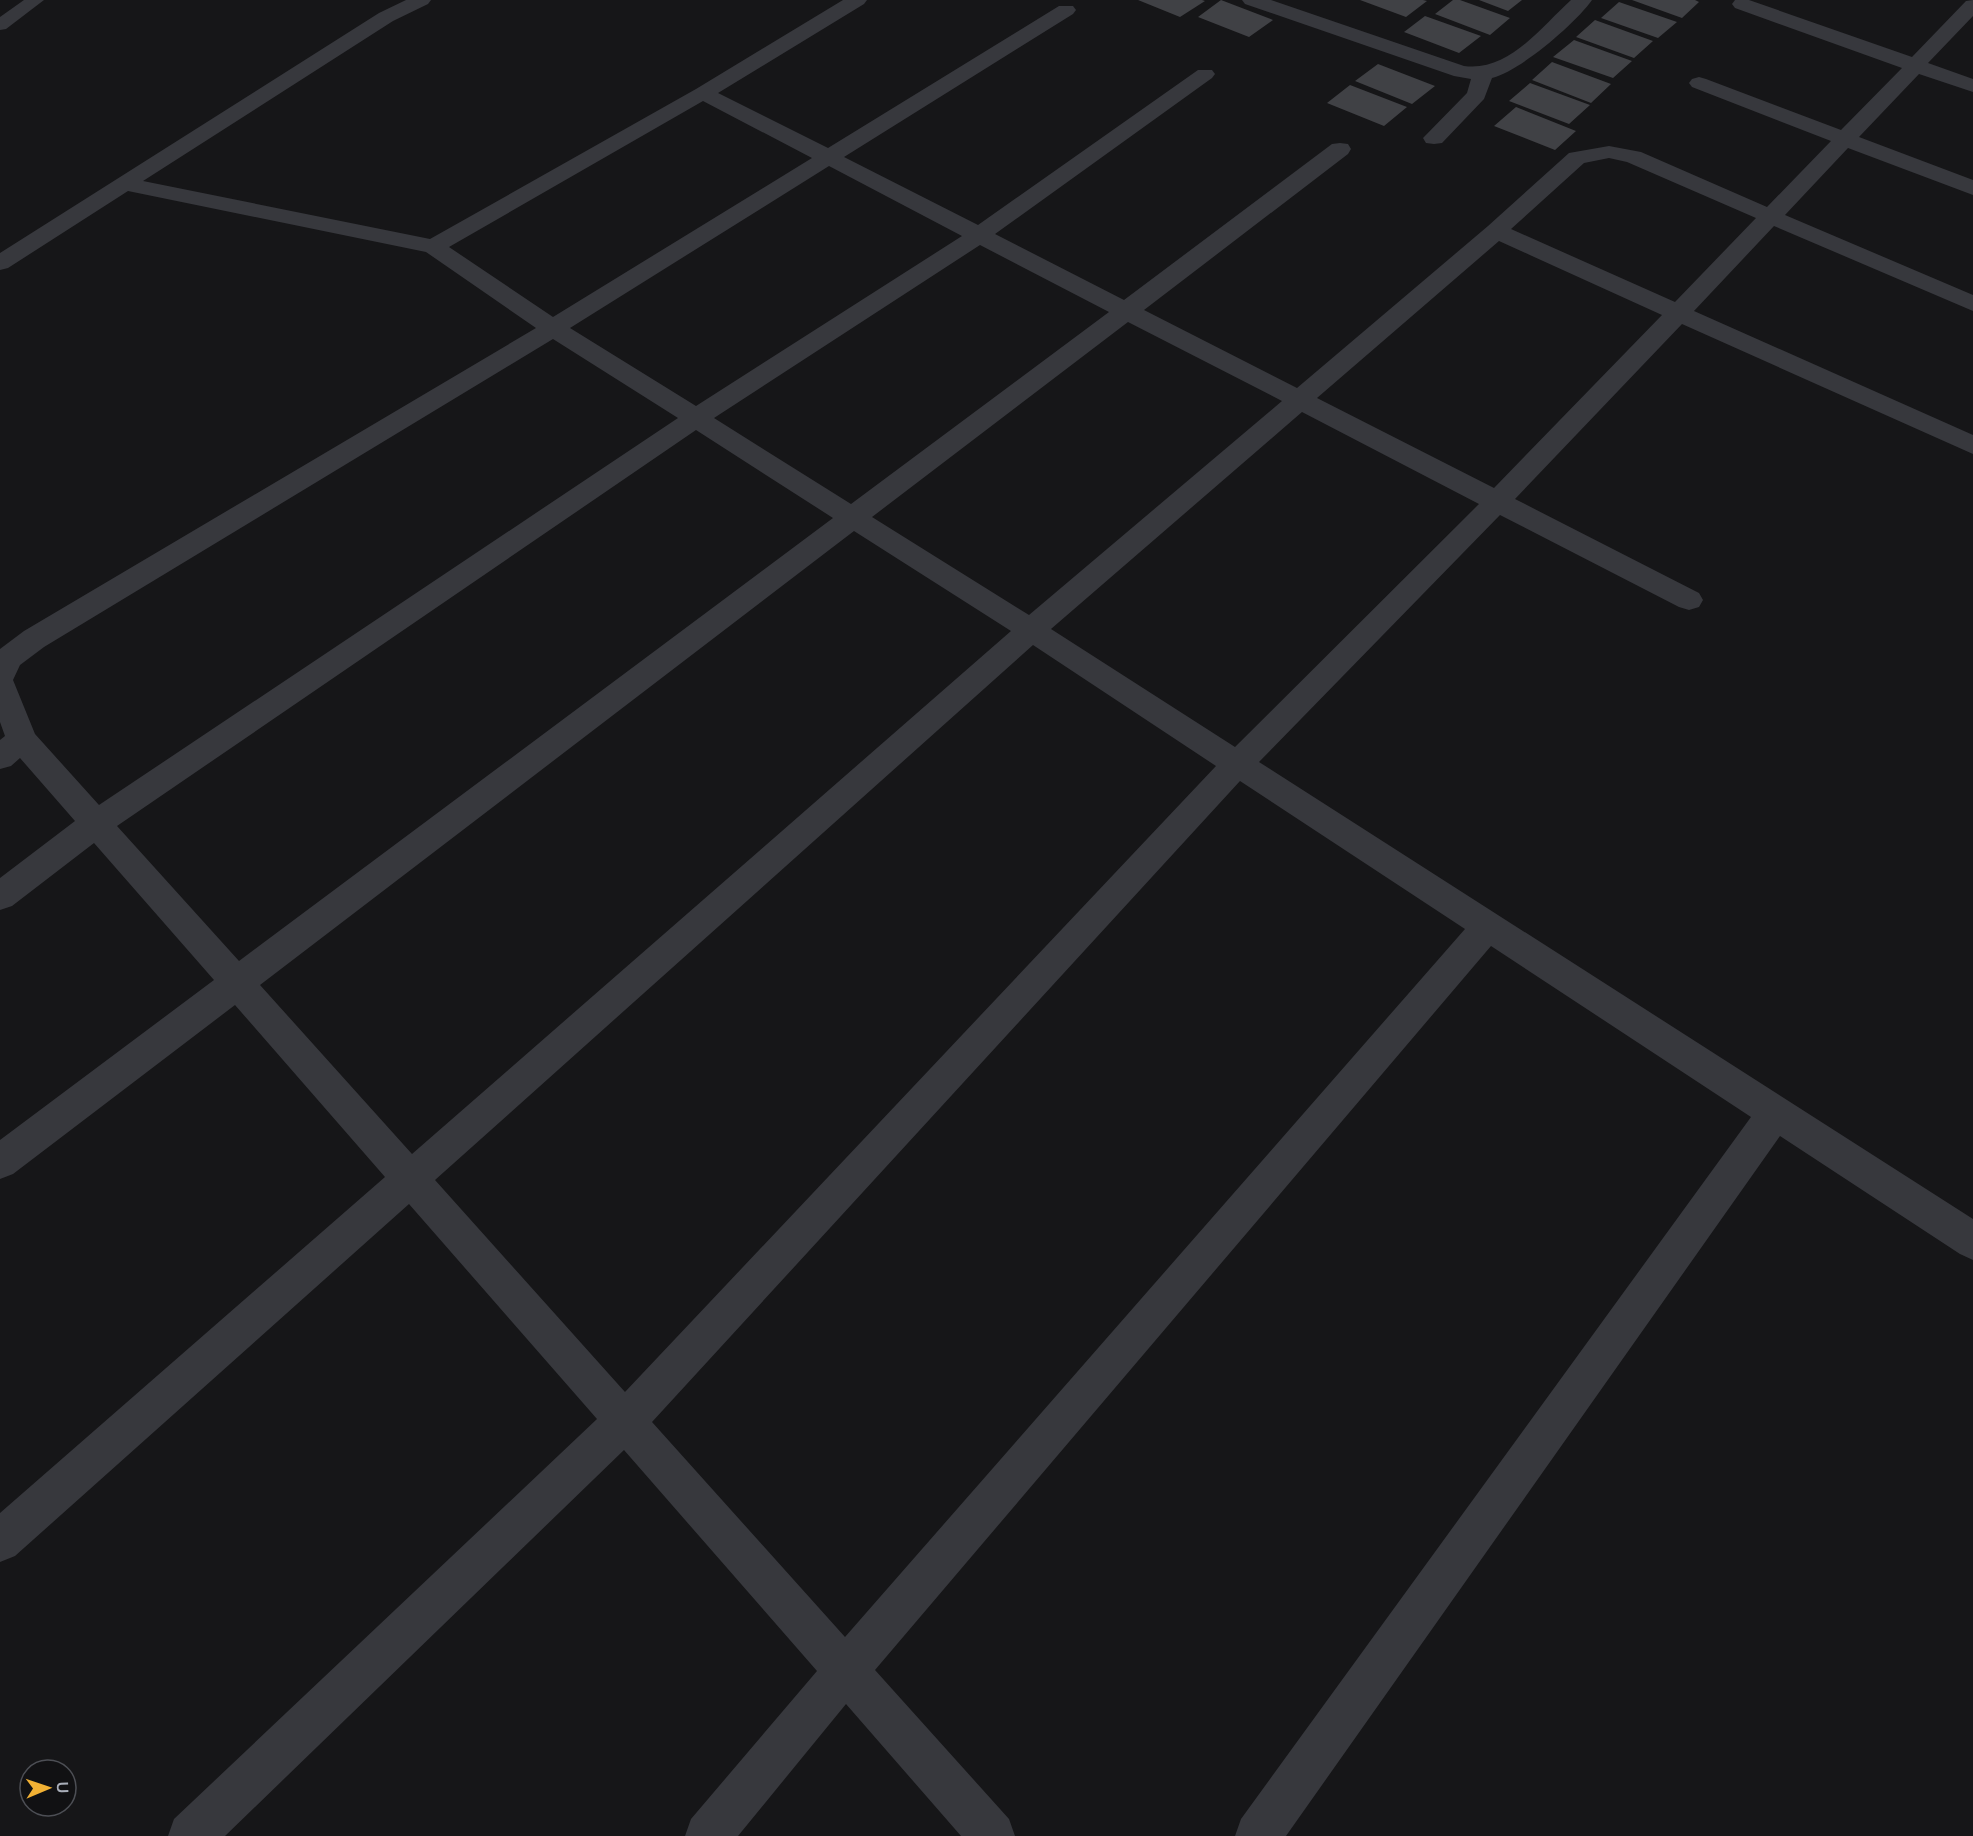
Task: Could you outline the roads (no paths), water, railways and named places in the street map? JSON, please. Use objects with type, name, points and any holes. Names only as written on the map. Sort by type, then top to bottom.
[{"type":"street","points":[[0,263],[386,17],[421,0]]},
{"type":"street","points":[[433,247],[703,93],[826,9],[857,0]]},
{"type":"street","points":[[1252,0],[1461,72],[1483,74],[1497,70],[1516,59],[1582,0]]},
{"type":"street","points":[[1742,4],[1973,86]]},
{"type":"street","points":[[191,1836],[625,1421],[1237,764],[1498,501],[1973,5]]},
{"type":"street","points":[[1309,20],[1326,6]]},
{"type":"street","points":[[0,676],[8,658],[34,639],[554,328],[1066,10]]},
{"type":"street","points":[[0,896],[95,824],[696,418],[979,235],[1206,74]]},
{"type":"street","points":[[1434,138],[1477,94],[1483,74]]},
{"type":"street","points":[[1699,83],[1973,188]]},
{"type":"street","points":[[703,93],[1689,600]]},
{"type":"street","points":[[0,1162],[1340,149]]},
{"type":"street","points":[[0,1541],[1031,630],[1496,231],[1577,158],[1609,152],[1633,157],[1973,304]]},
{"type":"street","points":[[126,184],[433,247],[554,328],[1031,630],[1973,1241]]},
{"type":"street","points":[[1496,231],[1973,445]]},
{"type":"street","points":[[0,684],[11,748],[95,824],[992,1836]]},
{"type":"street","points":[[708,1836],[845,1671],[1488,926]]},
{"type":"street","points":[[1258,1836],[1775,1113]]},
{"type":"lane","points":[[0,25],[34,0]]}]
